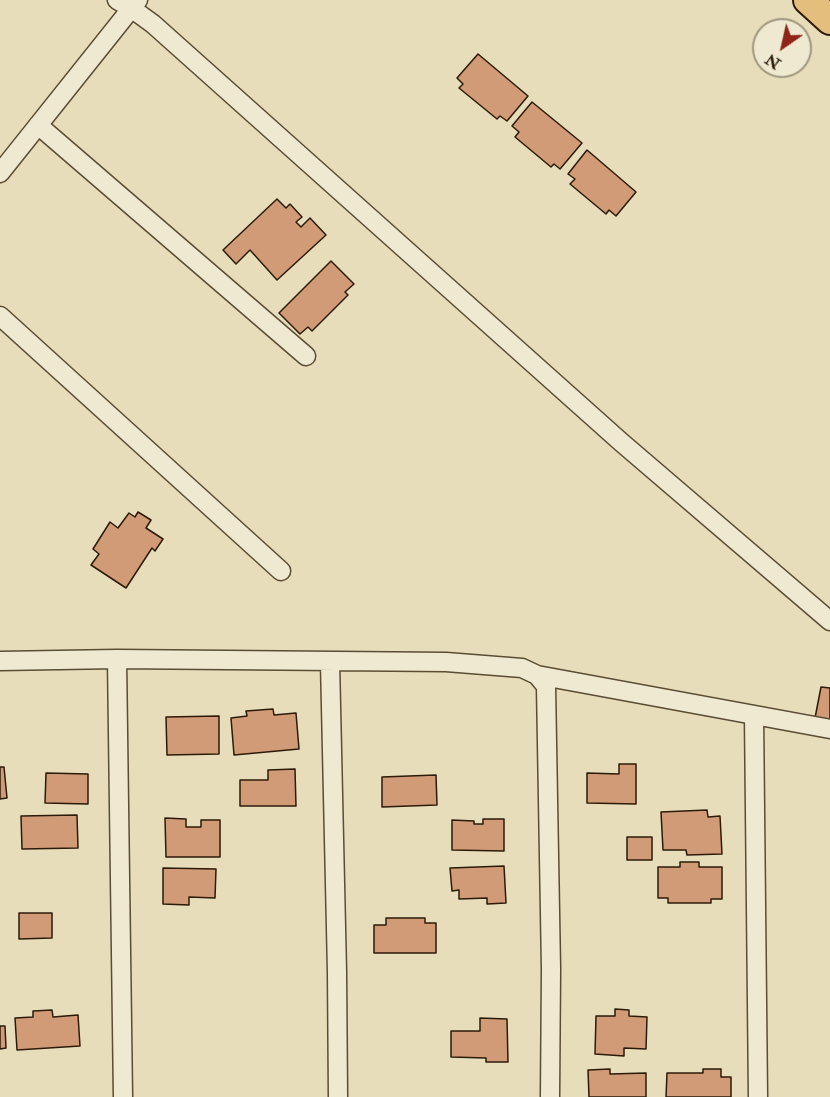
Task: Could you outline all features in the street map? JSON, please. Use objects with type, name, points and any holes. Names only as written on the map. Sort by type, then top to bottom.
[{"type":"main road","points":[[808,0],[830,20]]},
{"type":"street","points":[[0,173],[129,3],[621,442],[830,621]]},
{"type":"street","points":[[38,125],[306,356]]},
{"type":"street","points":[[0,316],[281,571]]},
{"type":"street","points":[[0,661],[117,659],[446,662],[522,668],[537,675],[830,729]]},
{"type":"street","points":[[117,659],[123,1097]]},
{"type":"street","points":[[330,662],[338,1097]]},
{"type":"street","points":[[537,675],[546,686],[550,1097]]},
{"type":"street","points":[[754,715],[758,1097]]},
{"type":"building","points":[[478,54],[528,96],[507,121],[500,116],[497,119],[459,88],[463,84],[457,78]]},
{"type":"building","points":[[532,102],[582,143],[560,169],[554,164],[551,167],[515,137],[519,132],[512,126]]},
{"type":"building","points":[[587,150],[636,192],[616,216],[609,210],[606,214],[570,184],[575,179],[568,174]]},
{"type":"building","points":[[277,199],[286,208],[290,204],[302,217],[296,222],[301,227],[310,218],[326,235],[277,280],[250,250],[236,264],[223,250]]},
{"type":"building","points":[[331,261],[354,284],[345,292],[348,295],[312,331],[308,327],[300,334],[279,313]]},
{"type":"building","points":[[138,512],[151,520],[146,528],[163,539],[155,551],[152,548],[126,588],[91,565],[99,554],[93,549],[110,522],[118,528],[129,513],[135,517]]},
{"type":"building","points":[[821,687],[830,688],[830,721],[815,718]]},
{"type":"building","points":[[273,709],[274,715],[296,713],[299,749],[234,755],[231,718],[247,716],[246,711]]},
{"type":"building","points":[[219,716],[219,754],[167,755],[166,717]]},
{"type":"building","points":[[619,764],[636,764],[636,804],[587,803],[587,773],[619,774]]},
{"type":"building","points":[[0,767],[4,767],[7,798],[0,799]]},
{"type":"building","points":[[295,769],[296,806],[240,806],[240,780],[268,780],[268,770]]},
{"type":"building","points":[[46,773],[88,774],[88,804],[45,803]]},
{"type":"building","points":[[436,775],[437,805],[382,807],[382,777]]},
{"type":"building","points":[[707,810],[708,817],[720,816],[722,854],[687,855],[686,850],[663,850],[661,812]]},
{"type":"building","points":[[77,815],[78,848],[22,849],[21,816]]},
{"type":"building","points":[[165,818],[186,819],[186,827],[201,827],[201,820],[220,820],[220,857],[166,857]]},
{"type":"building","points":[[483,819],[504,819],[504,851],[452,850],[452,820],[474,821],[474,824],[483,824]]},
{"type":"building","points":[[627,837],[652,837],[652,860],[627,860]]},
{"type":"building","points":[[680,862],[699,862],[699,867],[722,867],[722,899],[711,899],[711,903],[668,903],[668,898],[658,898],[658,867],[680,867]]},
{"type":"building","points":[[504,866],[506,903],[487,904],[487,898],[459,899],[459,890],[452,891],[450,868]]},
{"type":"building","points":[[163,868],[216,869],[215,898],[189,897],[189,905],[163,904]]},
{"type":"building","points":[[19,913],[52,913],[52,938],[19,939]]},
{"type":"building","points":[[386,918],[425,918],[425,923],[436,923],[436,953],[374,953],[374,925],[386,925]]},
{"type":"building","points":[[615,1009],[629,1010],[629,1016],[647,1017],[646,1049],[624,1048],[624,1056],[595,1054],[596,1016],[615,1016]]},
{"type":"building","points":[[52,1010],[53,1017],[78,1015],[80,1046],[17,1050],[15,1018],[33,1017],[33,1011]]},
{"type":"building","points":[[480,1018],[507,1019],[508,1062],[486,1062],[486,1058],[451,1057],[451,1031],[480,1031]]},
{"type":"building","points":[[0,1026],[5,1026],[6,1048],[0,1049]]},
{"type":"building","points":[[610,1069],[610,1074],[646,1073],[646,1097],[589,1097],[588,1070]]},
{"type":"building","points":[[703,1069],[721,1069],[721,1077],[731,1077],[731,1097],[666,1097],[667,1073],[703,1073]]}]
